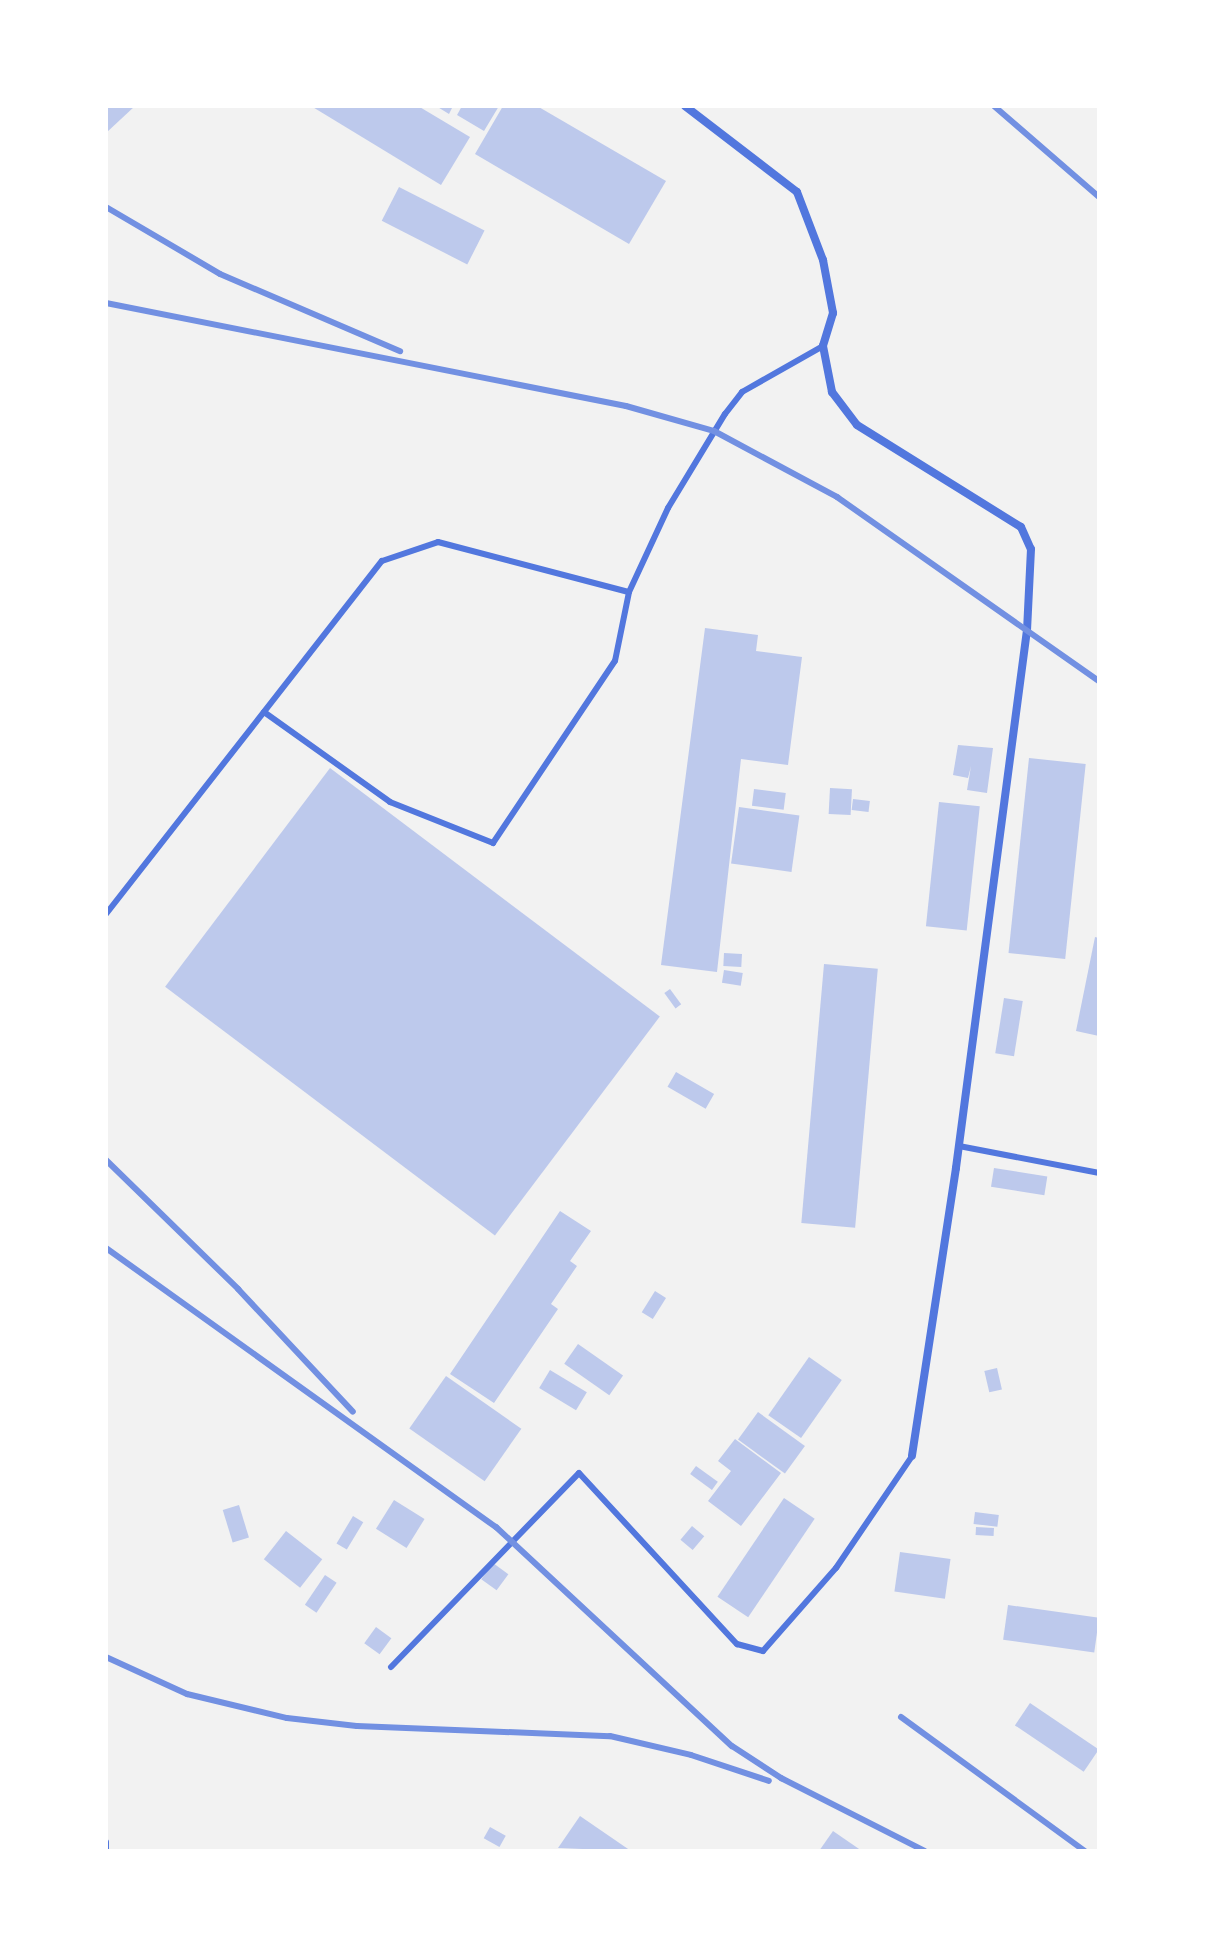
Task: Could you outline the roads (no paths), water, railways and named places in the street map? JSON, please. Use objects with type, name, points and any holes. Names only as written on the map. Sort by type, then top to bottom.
[{"type":"street","points":[[685,106],[797,192],[823,260],[833,313],[823,346],[832,392],[857,425],[1021,527],[1031,549],[1027,630],[959,1146],[912,1456]]},
{"type":"lane","points":[[264,712],[390,802],[493,843],[615,661],[629,592],[668,508],[734,400],[823,346]]},
{"type":"lane","points":[[106,914],[382,561],[438,542],[629,592]]},
{"type":"lane","points":[[959,1146],[1099,1173]]},
{"type":"lane","points":[[391,1667],[579,1473],[737,1644],[763,1651],[836,1568],[912,1456]]},
{"type":"lane","points":[[106,1842],[106,1850]]},
{"type":"railway","points":[[994,106],[1099,197]]},
{"type":"railway","points":[[106,207],[220,274],[400,351]]},
{"type":"railway","points":[[106,303],[626,406],[714,431],[837,497],[1099,681]]},
{"type":"railway","points":[[106,1160],[238,1289],[353,1412]]},
{"type":"railway","points":[[106,1248],[496,1527],[732,1746],[781,1778],[925,1851]]},
{"type":"railway","points":[[106,1657],[187,1694],[287,1718],[357,1726],[610,1736],[691,1755],[769,1781]]},
{"type":"railway","points":[[901,1717],[1085,1851]]}]
